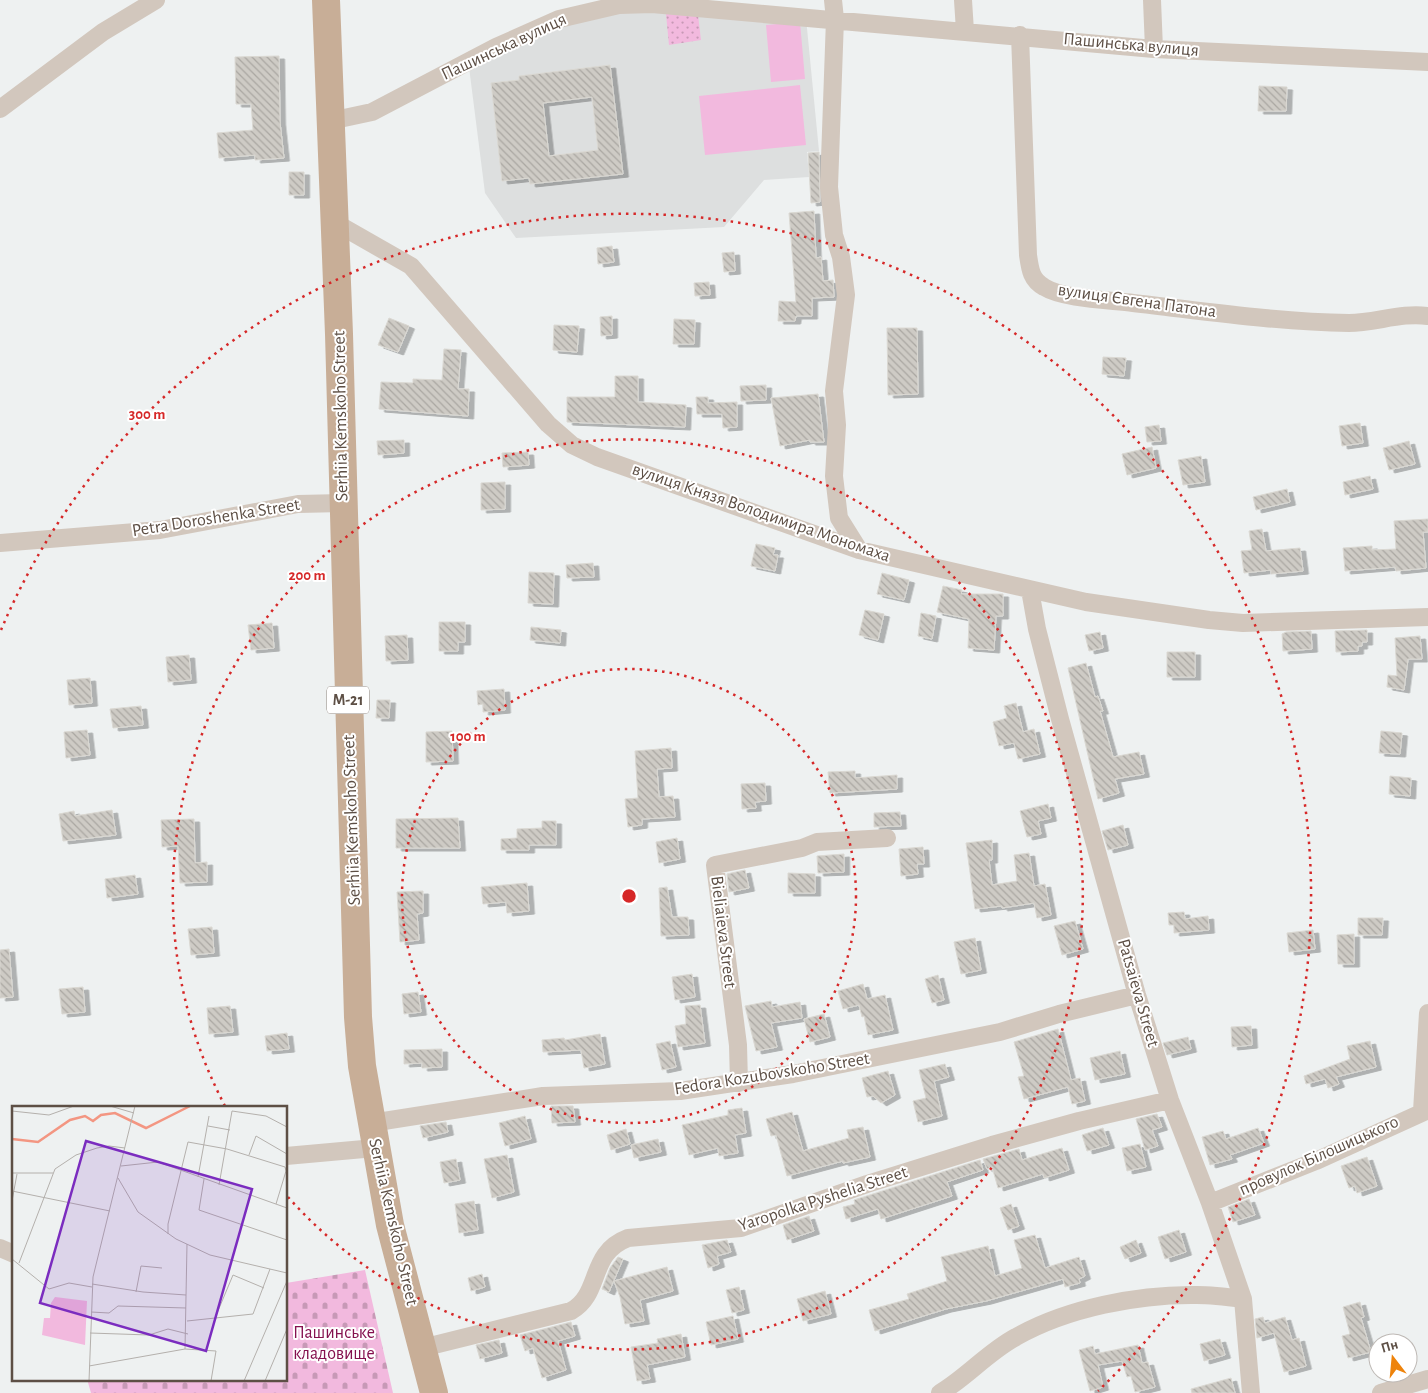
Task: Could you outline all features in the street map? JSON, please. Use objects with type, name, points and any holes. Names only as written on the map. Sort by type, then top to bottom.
[{"type":"highway","name":"Serhiia Kemskoho Street","points":[[326,0],[358,1017],[373,1136],[390,1224],[434,1393]]},
{"type":"street","points":[[0,109],[103,32],[156,0]]},
{"type":"street","points":[[833,0],[835,19],[829,187],[834,235],[841,257],[846,294],[834,391],[837,425],[834,476],[839,518],[859,550]]},
{"type":"street","points":[[962,0],[965,31]]},
{"type":"street","points":[[1152,0],[1154,49]]},
{"type":"street","name":"Пашинська вулиця","points":[[330,121],[372,112],[496,47],[559,19],[619,5],[652,4],[835,19],[1154,49],[1428,62]]},
{"type":"street","name":"вулиця Євгена Патона","points":[[1020,35],[1028,255],[1030,270],[1034,280],[1043,287],[1053,292],[1095,299],[1251,316],[1350,323],[1428,316]]},
{"type":"street","name":"вулиця Князя Володимира Мономаха","points":[[334,222],[411,266],[548,424],[572,445],[597,457],[859,550],[1086,602],[1209,620],[1243,623],[1428,617]]},
{"type":"street","name":"Petra Doroshenka Street","points":[[0,543],[160,530],[298,504],[343,503]]},
{"type":"street","name":"Patsaieva Street","points":[[1030,590],[1037,629],[1063,728],[1137,995],[1170,1100],[1210,1203],[1243,1299],[1251,1393]]},
{"type":"street","name":"Bieliaieva Street","points":[[739,1082],[738,1045],[715,865],[802,848],[817,842],[886,838]]},
{"type":"street","name":"Fedora Kozubovskoho Street","points":[[288,1156],[543,1096],[680,1091],[793,1074],[1000,1032],[1059,1014],[1137,995]]},
{"type":"street","points":[[1425,1110],[1428,1013]]},
{"type":"street","name":"Yaropolka Pyshelia Street","points":[[422,1348],[571,1311],[584,1300],[606,1252],[617,1242],[628,1238],[741,1228],[867,1184],[992,1145],[1079,1121],[1170,1100]]},
{"type":"street","name":"провулок Білошицького","points":[[1210,1203],[1316,1161],[1425,1110]]},
{"type":"street","points":[[0,1248],[12,1253]]},
{"type":"street","points":[[940,1393],[957,1383],[987,1356],[1017,1336],[1076,1311],[1145,1299],[1197,1295],[1243,1299]]},
{"type":"street","points":[[1381,1393],[1428,1379]]},
{"type":"shaded area","points":[[622,8],[806,18],[819,151],[807,152],[809,177],[764,180],[724,227],[516,238],[485,193],[469,67],[558,22]]},
{"type":"green space","points":[[666,14],[698,15],[701,40],[669,45]]},
{"type":"green space","points":[[800,22],[805,79],[771,82],[766,25]]},
{"type":"green space","points":[[800,85],[806,145],[705,155],[699,96]]},
{"type":"green space","name":"Пашинське кладовище","points":[[365,1270],[393,1393],[91,1393],[87,1380],[288,1380],[288,1283]]},
{"type":"building","points":[[279,56],[280,122],[284,158],[255,160],[255,155],[219,158],[217,133],[253,130],[251,104],[236,104],[235,57]]},
{"type":"building","points":[[610,65],[623,174],[530,184],[529,178],[502,181],[491,83],[519,80],[519,76]],"holes":[[[592,97],[598,150],[549,156],[543,103]]]},
{"type":"building","points":[[1259,86],[1287,87],[1286,111],[1258,111]]},
{"type":"building","points":[[819,152],[820,202],[811,203],[808,153]]},
{"type":"building","points":[[289,172],[304,172],[304,195],[289,195]]},
{"type":"building","points":[[814,211],[816,258],[821,257],[823,281],[833,280],[834,297],[812,298],[812,316],[796,316],[795,321],[778,321],[779,301],[796,302],[789,213]]},
{"type":"building","points":[[612,246],[614,262],[598,264],[597,248]]},
{"type":"building","points":[[734,252],[735,271],[724,272],[722,253]]},
{"type":"building","points":[[709,282],[710,295],[695,296],[694,283]]},
{"type":"building","points":[[612,316],[612,335],[601,336],[600,317]]},
{"type":"building","points":[[389,318],[409,326],[398,352],[378,345]]},
{"type":"building","points":[[674,319],[695,320],[694,344],[673,344]]},
{"type":"building","points":[[554,325],[579,326],[577,352],[553,350]]},
{"type":"building","points":[[887,328],[917,328],[918,394],[888,395]]},
{"type":"building","points":[[444,349],[461,350],[458,389],[469,389],[468,416],[379,409],[381,382],[413,383],[413,379],[442,380]]},
{"type":"building","points":[[1103,357],[1126,358],[1124,376],[1102,374]]},
{"type":"building","points":[[615,376],[638,376],[638,402],[686,405],[685,427],[567,422],[567,397],[615,397]]},
{"type":"building","points":[[766,385],[766,400],[741,401],[740,386]]},
{"type":"building","points":[[818,394],[824,442],[810,442],[810,440],[780,446],[771,398]]},
{"type":"building","points":[[696,397],[708,397],[708,403],[737,402],[737,427],[723,428],[722,414],[697,414]]},
{"type":"building","points":[[1360,423],[1363,443],[1342,446],[1339,426]]},
{"type":"building","points":[[1159,425],[1161,441],[1147,442],[1145,427]]},
{"type":"building","points":[[404,440],[404,453],[378,455],[377,441]]},
{"type":"building","points":[[1409,441],[1415,464],[1389,470],[1383,448]]},
{"type":"building","points":[[1152,447],[1156,468],[1127,475],[1122,454]]},
{"type":"building","points":[[528,452],[529,465],[503,467],[502,453]]},
{"type":"building","points":[[1201,456],[1205,482],[1183,485],[1178,460]]},
{"type":"building","points":[[1370,476],[1373,489],[1345,495],[1343,482]]},
{"type":"building","points":[[505,482],[505,509],[481,510],[481,483]]},
{"type":"building","points":[[1287,489],[1290,502],[1256,510],[1253,497]]},
{"type":"building","points":[[1428,519],[1428,532],[1423,532],[1426,568],[1396,571],[1395,567],[1345,571],[1343,548],[1372,546],[1372,550],[1396,549],[1394,521]]},
{"type":"building","points":[[1262,529],[1266,551],[1300,548],[1303,571],[1271,574],[1271,570],[1244,573],[1241,551],[1252,550],[1249,531]]},
{"type":"building","points":[[756,544],[775,548],[773,555],[778,555],[775,571],[751,566]]},
{"type":"building","points":[[593,563],[594,577],[567,578],[566,565]]},
{"type":"building","points":[[529,572],[554,573],[553,604],[528,603]]},
{"type":"building","points":[[882,573],[909,580],[904,600],[877,594]]},
{"type":"building","points":[[943,586],[962,590],[961,594],[1003,594],[1003,616],[996,616],[994,650],[968,648],[969,619],[937,612]]},
{"type":"building","points":[[865,610],[884,614],[878,640],[859,635]]},
{"type":"building","points":[[921,613],[936,616],[932,639],[918,636]]},
{"type":"building","points":[[439,622],[465,622],[465,642],[458,642],[458,651],[439,651]]},
{"type":"building","points":[[272,623],[274,648],[251,650],[248,625]]},
{"type":"building","points":[[531,627],[561,630],[560,643],[530,640]]},
{"type":"building","points":[[1367,630],[1367,642],[1362,642],[1362,646],[1358,646],[1358,651],[1336,652],[1335,631]]},
{"type":"building","points":[[1311,631],[1312,649],[1283,651],[1282,634],[1286,632]]},
{"type":"building","points":[[1100,632],[1103,648],[1089,651],[1085,635]]},
{"type":"building","points":[[407,635],[408,660],[386,661],[385,636]]},
{"type":"building","points":[[1420,636],[1422,659],[1408,659],[1404,690],[1387,687],[1388,675],[1397,676],[1395,638]]},
{"type":"building","points":[[1167,652],[1195,652],[1195,677],[1167,677]]},
{"type":"building","points":[[189,655],[191,680],[168,682],[166,657]]},
{"type":"building","points":[[1086,663],[1095,697],[1098,696],[1103,711],[1100,711],[1113,757],[1139,752],[1144,774],[1115,779],[1119,793],[1098,799],[1068,668]]},
{"type":"building","points":[[90,678],[92,703],[69,705],[67,680]]},
{"type":"building","points":[[504,689],[505,710],[483,712],[483,704],[478,705],[477,691]]},
{"type":"building","points":[[377,700],[390,700],[389,718],[376,718]]},
{"type":"building","points":[[1016,703],[1023,732],[1034,729],[1040,754],[1018,759],[1014,743],[999,746],[993,722],[1007,718],[1004,706]]},
{"type":"building","points":[[141,706],[143,725],[113,728],[110,709]]},
{"type":"building","points":[[87,730],[90,755],[66,758],[64,732]]},
{"type":"building","points":[[452,731],[453,761],[426,762],[426,732]]},
{"type":"building","points":[[1381,731],[1402,733],[1400,754],[1379,753]]},
{"type":"building","points":[[671,748],[672,768],[657,769],[659,797],[673,796],[675,817],[642,819],[642,825],[628,827],[625,799],[638,798],[635,751]]},
{"type":"building","points":[[855,771],[855,778],[897,775],[897,789],[830,793],[828,772]]},
{"type":"building","points":[[1390,776],[1411,778],[1410,796],[1389,794]]},
{"type":"building","points":[[765,783],[766,801],[755,802],[756,808],[742,809],[741,784]]},
{"type":"building","points":[[1048,804],[1051,818],[1038,821],[1041,834],[1027,837],[1020,811]]},
{"type":"building","points":[[112,810],[116,835],[63,841],[59,814],[74,811],[75,816]]},
{"type":"building","points":[[900,812],[901,826],[874,827],[874,813]]},
{"type":"building","points":[[458,818],[460,848],[396,848],[396,819]]},
{"type":"building","points":[[194,819],[195,863],[207,862],[207,882],[180,883],[178,846],[162,847],[161,820]]},
{"type":"building","points":[[542,821],[556,821],[556,845],[529,845],[529,850],[501,850],[501,839],[517,838],[517,829],[542,828]]},
{"type":"building","points":[[1123,825],[1128,845],[1108,850],[1102,831]]},
{"type":"building","points":[[677,838],[680,859],[659,863],[656,842]]},
{"type":"building","points":[[992,840],[992,860],[989,860],[992,885],[1017,881],[1014,855],[1029,853],[1034,886],[1045,884],[1051,915],[1037,918],[1034,903],[1002,908],[1002,906],[975,909],[966,843]]},
{"type":"building","points":[[923,847],[924,864],[917,864],[918,874],[901,876],[899,849]]},
{"type":"building","points":[[844,854],[844,872],[818,873],[817,856]]},
{"type":"building","points":[[745,870],[749,888],[729,892],[727,874]]},
{"type":"building","points":[[788,873],[815,874],[815,893],[788,893]]},
{"type":"building","points":[[135,875],[138,894],[107,898],[105,879]]},
{"type":"building","points":[[527,883],[529,911],[507,913],[506,902],[483,904],[481,887]]},
{"type":"building","points":[[667,887],[672,917],[688,917],[689,935],[661,936],[659,888]]},
{"type":"building","points":[[423,891],[423,913],[417,914],[419,940],[400,942],[397,892]]},
{"type":"building","points":[[1184,912],[1185,919],[1208,916],[1209,930],[1174,933],[1174,925],[1169,925],[1168,913]]},
{"type":"building","points":[[1358,918],[1383,918],[1382,935],[1358,935]]},
{"type":"building","points":[[1075,921],[1083,949],[1062,955],[1054,926]]},
{"type":"building","points":[[212,927],[214,953],[191,955],[188,929]]},
{"type":"building","points":[[1313,930],[1315,949],[1289,952],[1287,933]]},
{"type":"building","points":[[1354,934],[1354,964],[1338,964],[1337,935]]},
{"type":"building","points":[[975,938],[981,970],[961,974],[954,942]]},
{"type":"building","points":[[9,949],[13,997],[0,998],[0,950]]},
{"type":"building","points":[[692,974],[695,997],[675,1000],[672,977]]},
{"type":"building","points":[[938,975],[944,1000],[932,1003],[925,979]]},
{"type":"building","points":[[863,984],[867,999],[885,995],[893,1030],[868,1035],[864,1016],[862,1017],[859,1005],[843,1009],[838,991]]},
{"type":"building","points":[[83,987],[85,1012],[62,1014],[59,989]]},
{"type":"building","points":[[418,992],[421,1012],[404,1014],[402,994]]},
{"type":"building","points":[[771,1001],[772,1007],[800,1002],[802,1018],[771,1023],[777,1047],[756,1051],[745,1006]]},
{"type":"building","points":[[700,1005],[705,1043],[678,1047],[675,1026],[686,1024],[685,1006]]},
{"type":"building","points":[[230,1006],[233,1032],[209,1034],[207,1008]]},
{"type":"building","points":[[824,1014],[830,1037],[810,1042],[804,1019]]},
{"type":"building","points":[[1251,1026],[1252,1045],[1232,1047],[1231,1027]]},
{"type":"building","points":[[1058,1029],[1071,1080],[1080,1078],[1085,1101],[1072,1104],[1068,1087],[1024,1099],[1018,1077],[1024,1076],[1014,1042]]},
{"type":"building","points":[[287,1033],[289,1049],[267,1051],[265,1036]]},
{"type":"building","points":[[600,1034],[605,1064],[584,1068],[581,1050],[543,1052],[542,1040],[564,1038],[565,1040]]},
{"type":"building","points":[[1188,1037],[1191,1049],[1167,1055],[1163,1043]]},
{"type":"building","points":[[670,1041],[676,1067],[662,1070],[656,1044]]},
{"type":"building","points":[[1370,1041],[1376,1067],[1336,1077],[1339,1084],[1328,1088],[1325,1079],[1306,1084],[1304,1076],[1350,1059],[1347,1046]]},
{"type":"building","points":[[442,1049],[442,1067],[422,1068],[422,1063],[404,1064],[404,1050]]},
{"type":"building","points":[[1120,1051],[1125,1074],[1095,1080],[1090,1058]]},
{"type":"building","points":[[945,1064],[949,1077],[934,1081],[942,1116],[918,1122],[913,1101],[926,1098],[919,1070]]},
{"type":"building","points":[[888,1071],[895,1095],[881,1103],[873,1096],[867,1097],[862,1078]]},
{"type":"building","points":[[551,1106],[573,1106],[575,1122],[552,1123]]},
{"type":"building","points":[[742,1108],[746,1133],[735,1135],[738,1153],[719,1156],[718,1148],[689,1155],[682,1125],[728,1115],[728,1110]]},
{"type":"building","points":[[792,1112],[803,1151],[849,1138],[847,1130],[863,1127],[870,1157],[843,1163],[843,1161],[787,1176],[776,1135],[771,1136],[766,1119]]},
{"type":"building","points":[[1157,1114],[1162,1127],[1152,1130],[1158,1146],[1145,1150],[1136,1119]]},
{"type":"building","points":[[525,1116],[531,1139],[505,1146],[499,1123]]},
{"type":"building","points":[[446,1122],[448,1132],[423,1138],[420,1126]]},
{"type":"building","points":[[1103,1128],[1109,1145],[1087,1151],[1082,1135]]},
{"type":"building","points":[[1258,1128],[1264,1143],[1230,1155],[1232,1159],[1210,1165],[1202,1137],[1223,1131],[1226,1139]]},
{"type":"building","points":[[626,1129],[630,1144],[611,1150],[607,1135]]},
{"type":"building","points":[[658,1139],[661,1152],[634,1158],[631,1145]]},
{"type":"building","points":[[1140,1144],[1146,1167],[1127,1171],[1122,1148]]},
{"type":"building","points":[[1062,1148],[1069,1170],[1044,1178],[1043,1174],[998,1188],[992,1167],[987,1169],[983,1159],[1019,1149],[1022,1160]]},
{"type":"building","points":[[507,1155],[514,1192],[492,1198],[484,1159]]},
{"type":"building","points":[[1367,1157],[1377,1186],[1357,1193],[1355,1186],[1349,1188],[1341,1166]]},
{"type":"building","points":[[456,1159],[460,1180],[444,1183],[440,1162]]},
{"type":"building","points":[[980,1160],[983,1170],[947,1182],[952,1196],[881,1219],[878,1209],[846,1219],[843,1207],[855,1204],[854,1200]]},
{"type":"building","points":[[1249,1199],[1255,1215],[1233,1222],[1228,1207]]},
{"type":"building","points":[[474,1201],[478,1230],[459,1233],[455,1204]]},
{"type":"building","points":[[1011,1204],[1019,1226],[1008,1230],[1000,1208]]},
{"type":"building","points":[[809,1216],[814,1231],[787,1240],[783,1225]]},
{"type":"building","points":[[1179,1230],[1186,1252],[1165,1259],[1158,1237]]},
{"type":"building","points":[[1035,1235],[1045,1268],[1079,1257],[1085,1276],[1079,1279],[1080,1283],[1065,1287],[1063,1279],[986,1301],[946,1309],[875,1331],[869,1310],[909,1299],[907,1294],[947,1281],[941,1257],[988,1246],[995,1276],[1022,1268],[1014,1240]]},
{"type":"building","points":[[727,1240],[731,1252],[717,1256],[719,1264],[708,1268],[702,1245]]},
{"type":"building","points":[[1136,1240],[1141,1253],[1125,1259],[1120,1247]]},
{"type":"building","points":[[618,1257],[623,1259],[609,1292],[602,1289],[610,1268]]},
{"type":"building","points":[[667,1267],[673,1291],[640,1300],[644,1321],[625,1324],[620,1297],[614,1281]]},
{"type":"building","points":[[482,1274],[485,1287],[471,1291],[468,1278]]},
{"type":"building","points":[[739,1287],[744,1310],[732,1313],[726,1290]]},
{"type":"building","points":[[825,1291],[831,1314],[803,1321],[797,1299]]},
{"type":"building","points":[[1360,1302],[1364,1317],[1361,1318],[1368,1342],[1368,1353],[1348,1358],[1342,1336],[1350,1334],[1343,1307]]},
{"type":"building","points":[[733,1316],[738,1339],[711,1345],[706,1322]]},
{"type":"building","points":[[1263,1317],[1265,1323],[1285,1317],[1292,1340],[1299,1338],[1306,1366],[1284,1372],[1274,1333],[1257,1338],[1255,1319]]},
{"type":"building","points":[[571,1322],[575,1336],[558,1341],[566,1370],[542,1378],[533,1348],[525,1351],[520,1335]]},
{"type":"building","points":[[681,1334],[685,1357],[647,1365],[650,1379],[637,1381],[631,1347],[658,1343],[657,1339]]},
{"type":"building","points":[[1220,1339],[1225,1355],[1204,1361],[1200,1344]]},
{"type":"building","points":[[499,1340],[502,1353],[480,1359],[476,1345]]},
{"type":"building","points":[[1138,1345],[1142,1363],[1148,1362],[1155,1387],[1135,1392],[1131,1376],[1127,1377],[1122,1361],[1098,1365],[1103,1387],[1090,1391],[1079,1350],[1093,1346],[1095,1354]]},
{"type":"building","points":[[1231,1378],[1235,1393],[1192,1393],[1191,1389]]}]
